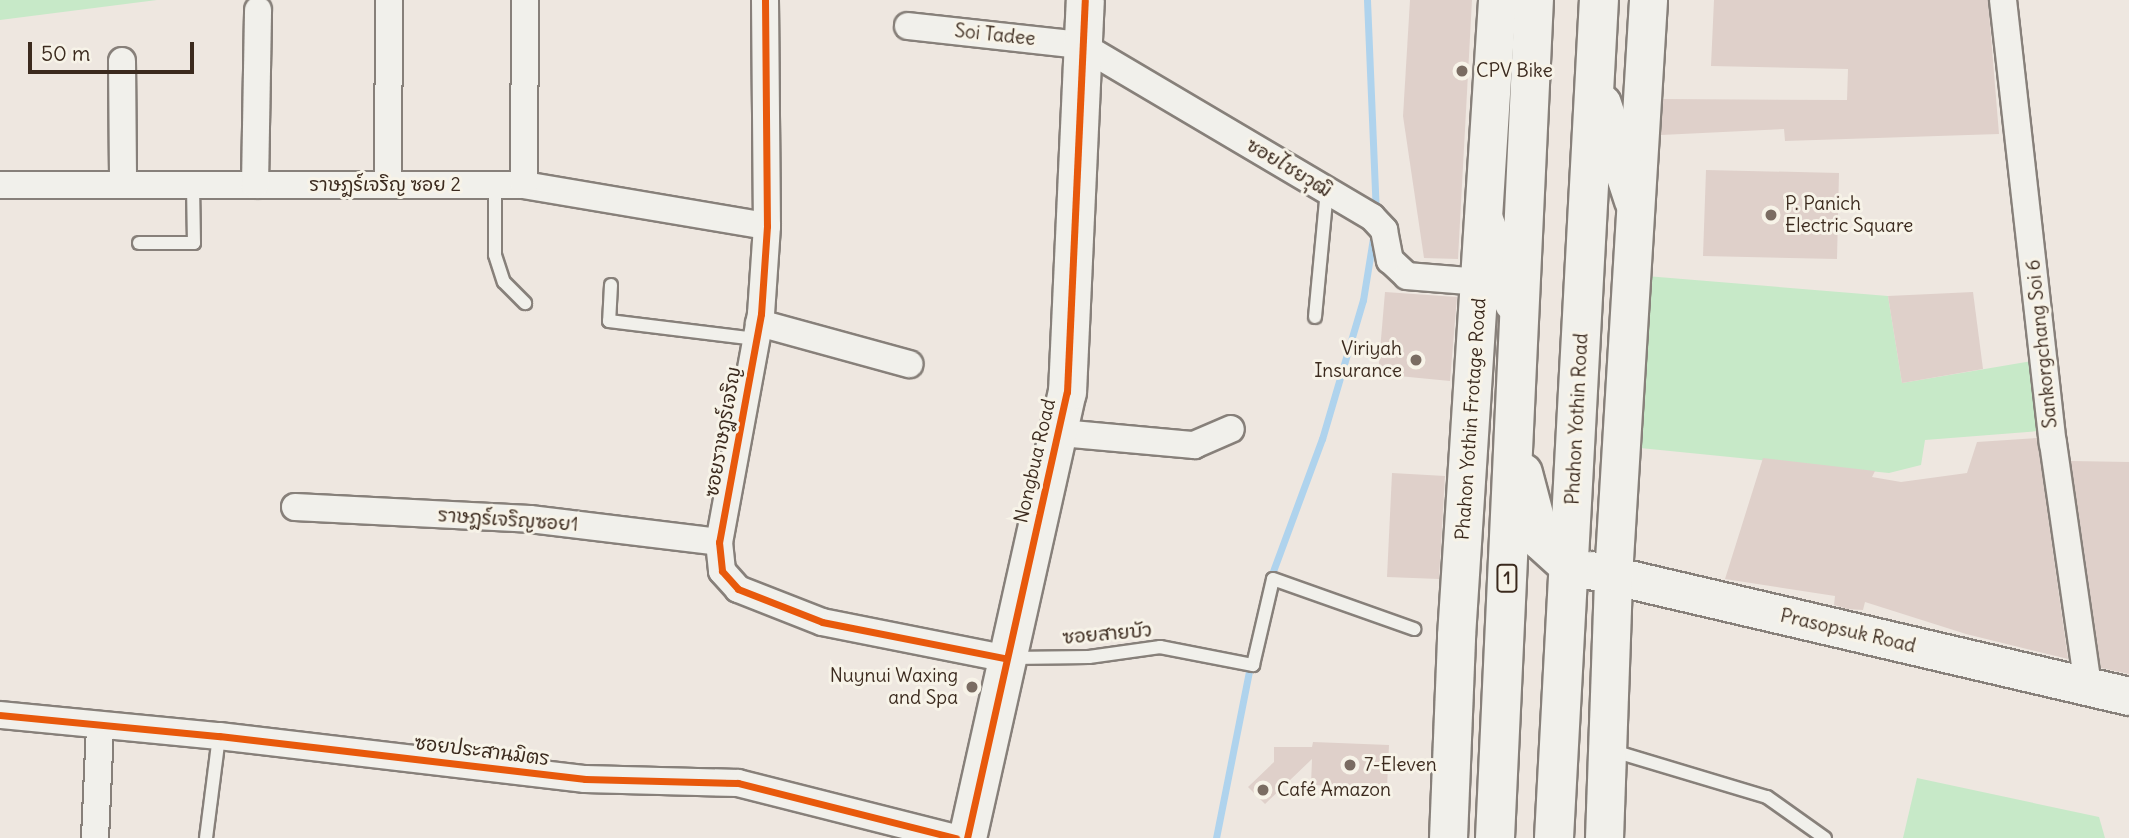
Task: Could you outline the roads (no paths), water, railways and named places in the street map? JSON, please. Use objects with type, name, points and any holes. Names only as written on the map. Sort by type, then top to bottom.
[{"type":"main road","name":"Nongbua Road","points":[[967,838],[1004,658],[1061,433],[1085,0]]},
{"type":"main road","name":"Phahon Yothin Frotage Road","points":[[1448,838],[1456,636],[1497,0]]},
{"type":"main road","name":"1","points":[[1495,838],[1534,0]]},
{"type":"main road","name":"Phahon Yothin Road","points":[[1554,838],[1599,0]]},
{"type":"main road","points":[[1604,838],[1613,576],[1648,0]]},
{"type":"main road","points":[[1596,85],[1634,201]]},
{"type":"main road","points":[[1484,219],[1520,318]]},
{"type":"main road","points":[[1501,677],[1530,589],[1568,565],[1541,541],[1514,440]]},
{"type":"main road","name":"Prasopsuk Road","points":[[1568,565],[2129,696]]},
{"type":"street","points":[[388,185],[389,0]]},
{"type":"street","points":[[524,185],[525,0]]},
{"type":"street","name":"ซอยราษฎร์เจริญ","points":[[765,0],[767,226],[758,331],[719,542],[722,571],[738,589],[822,622],[1004,658]]},
{"type":"street","name":"Sankorgchang Soi 6","points":[[2003,0],[2056,468],[2088,687]]},
{"type":"street","points":[[256,185],[258,10]]},
{"type":"street","name":"Soi Tadee","points":[[908,26],[1082,45]]},
{"type":"street","name":"ซอยไชยวุฒิ","points":[[1082,45],[1372,217],[1384,230],[1390,260],[1407,276],[1480,282]]},
{"type":"street","points":[[122,61],[123,185]]},
{"type":"street","name":"ราษฎร์เจริญ ซอย 2","points":[[0,185],[524,185],[767,226]]},
{"type":"street","points":[[758,331],[909,364]]},
{"type":"street","points":[[1061,433],[1194,445],[1230,429]]},
{"type":"street","name":"ราษฎร์เจริญซอย1","points":[[295,507],[530,519],[719,542]]},
{"type":"street","name":"ซอยประสานมิตร","points":[[0,715],[219,736],[585,779],[738,783],[956,838]]},
{"type":"street","points":[[95,838],[100,726]]},
{"type":"lane","points":[[139,243],[194,243],[193,185]]},
{"type":"lane","points":[[495,185],[495,255],[505,282],[525,303]]},
{"type":"lane","points":[[1315,317],[1327,190]]},
{"type":"lane","points":[[611,285],[609,321],[758,331]]},
{"type":"lane","name":"ซอยสายบัว","points":[[1004,658],[1089,657],[1160,647],[1253,665],[1273,579],[1414,629]]},
{"type":"lane","points":[[206,838],[219,736]]},
{"type":"lane","points":[[1607,748],[1768,797],[1825,838]]},
{"type":"waterway","points":[[1367,0],[1376,212]]},
{"type":"waterway","points":[[1269,582],[1322,439],[1363,300],[1374,232]]},
{"type":"waterway","points":[[1216,838],[1251,661]]},
{"type":"place","name":"CPV Bike","points":[[1462,71]]},
{"type":"place","name":"P. Panich Electric Square","points":[[1771,215]]},
{"type":"place","name":"Viriyah Insurance","points":[[1416,360]]},
{"type":"place","name":"Nuynui Waxing and Spa","points":[[972,687]]},
{"type":"place","name":"7-Eleven","points":[[1350,765]]},
{"type":"place","name":"Café Amazon","points":[[1263,790]]}]
